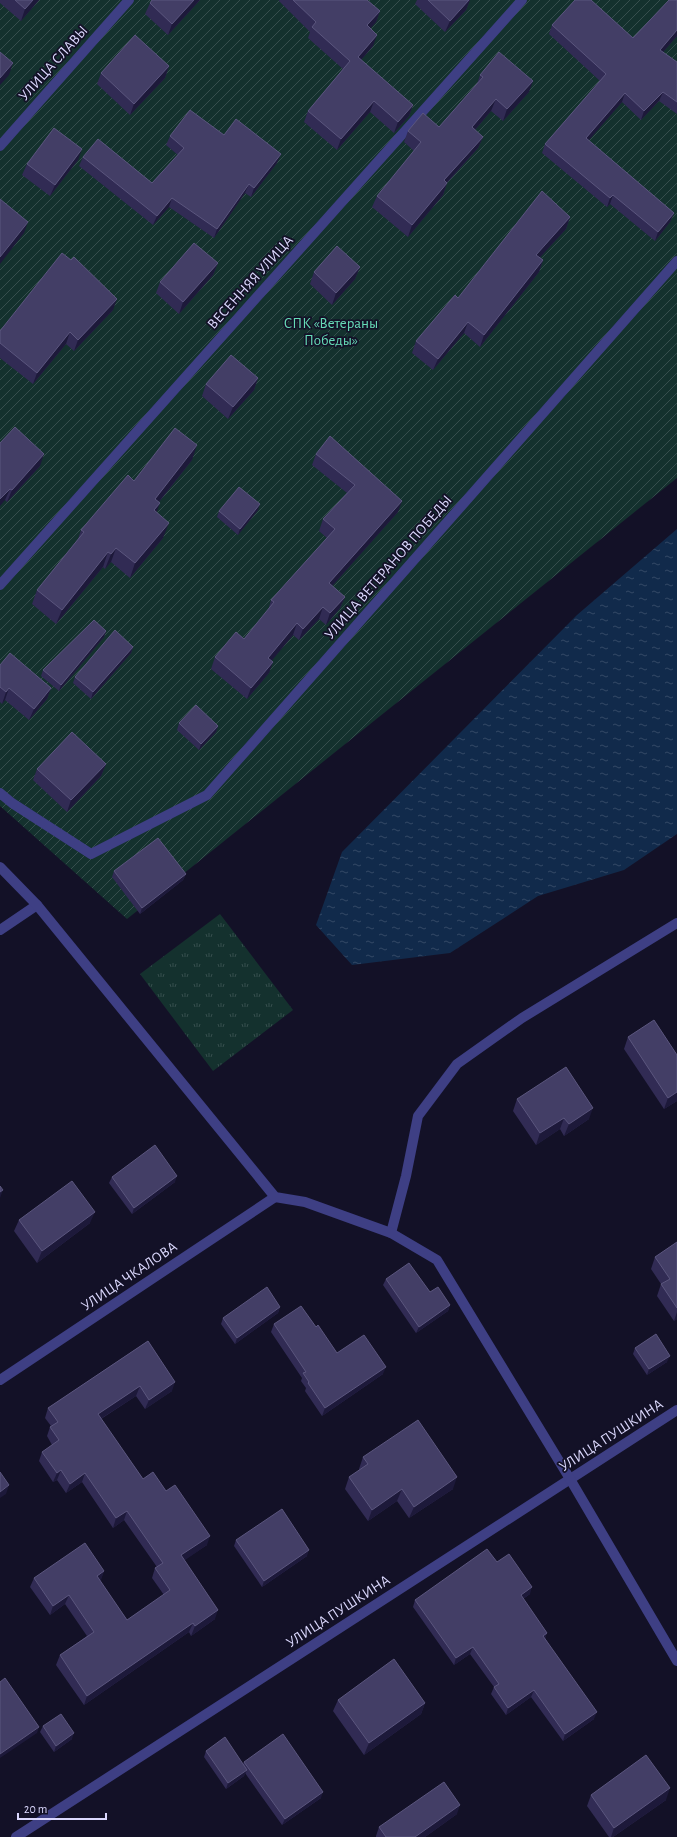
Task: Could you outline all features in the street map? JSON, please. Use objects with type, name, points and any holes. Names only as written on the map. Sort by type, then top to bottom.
[{"type":"street","name":"УЛИЦА СЛАВЫ","points":[[0,146],[129,0]]},
{"type":"street","name":"ВЕСЕННЯЯ УЛИЦА","points":[[0,585],[522,0]]},
{"type":"street","name":"УЛИЦА ВЕТЕРАНОВ ПОБЕДЫ","points":[[0,793],[12,803],[91,854],[206,795],[677,261]]},
{"type":"street","points":[[0,868],[37,905],[275,1197],[305,1202],[391,1233],[437,1260],[570,1479],[677,1661]]},
{"type":"street","points":[[0,930],[37,905]]},
{"type":"street","points":[[391,1233],[406,1176],[418,1116],[457,1064],[522,1018],[677,923]]},
{"type":"street","name":"УЛИЦА ЧКАЛОВА","points":[[0,1380],[275,1197]]},
{"type":"street","name":"УЛИЦА ПУШКИНА","points":[[16,1837],[677,1410]]},
{"type":"green space","name":"СПК «Ветераны Победы»","points":[[0,0],[677,0],[677,478],[127,919],[0,806]]},
{"type":"green space","points":[[220,914],[293,1010],[213,1071],[140,974]]},
{"type":"water","points":[[677,529],[677,834],[624,870],[538,896],[450,953],[352,965],[316,925],[342,852],[577,615]]},
{"type":"building","points":[[15,0],[33,0],[25,9]]},
{"type":"building","points":[[152,0],[194,0],[172,24],[150,3]]},
{"type":"building","points":[[293,0],[367,0],[380,11],[367,25],[377,35],[358,57],[413,105],[398,122],[374,101],[341,139],[308,111],[350,61],[312,27],[316,22]]},
{"type":"building","points":[[428,0],[469,0],[450,21]]},
{"type":"building","points":[[575,0],[591,0],[633,38],[669,0],[677,0],[677,30],[660,50],[677,62],[677,102],[663,92],[644,111],[625,93],[586,138],[674,213],[658,232],[613,195],[610,198],[545,144],[606,74],[552,25]]},
{"type":"building","points":[[135,35],[169,66],[134,104],[101,73]]},
{"type":"building","points":[[0,52],[13,63],[0,78]]},
{"type":"building","points":[[499,52],[533,81],[507,109],[496,99],[472,127],[483,137],[444,180],[447,183],[412,225],[377,196],[421,142],[408,131],[423,113],[439,127],[483,77],[480,75]]},
{"type":"building","points":[[190,110],[224,135],[236,119],[281,154],[254,188],[249,184],[217,229],[172,198],[157,216],[83,157],[98,139],[152,183],[184,148],[170,136]]},
{"type":"building","points":[[54,128],[82,149],[55,185],[27,164]]},
{"type":"building","points":[[542,191],[570,217],[536,255],[543,260],[484,335],[468,322],[438,359],[416,341],[455,295],[458,298]]},
{"type":"building","points":[[0,199],[28,222],[0,257]]},
{"type":"building","points":[[194,243],[218,263],[183,302],[160,282]]},
{"type":"building","points":[[337,246],[360,267],[336,293],[314,272]]},
{"type":"building","points":[[62,253],[71,260],[74,257],[117,299],[78,340],[70,332],[37,373],[0,343],[0,331]]},
{"type":"building","points":[[231,355],[258,378],[233,407],[206,384]]},
{"type":"building","points":[[15,427],[44,454],[12,490],[10,489],[0,499],[0,443]]},
{"type":"building","points":[[175,428],[197,445],[155,499],[160,503],[154,510],[169,523],[135,563],[116,548],[111,554],[108,552],[62,610],[37,590],[84,532],[81,530],[128,475],[134,481]]},
{"type":"building","points":[[330,436],[402,501],[329,583],[345,597],[330,613],[323,607],[303,629],[297,623],[268,658],[273,662],[251,688],[215,657],[236,632],[244,639],[274,602],[271,600],[335,529],[323,519],[355,485],[316,454]]},
{"type":"building","points":[[239,487],[260,504],[240,529],[219,511]]},
{"type":"building","points":[[94,620],[106,631],[61,685],[43,670]]},
{"type":"building","points":[[115,630],[133,647],[93,692],[75,677]]},
{"type":"building","points":[[10,653],[51,688],[34,709],[9,688],[6,692],[0,687],[0,665]]},
{"type":"building","points":[[196,705],[218,726],[201,744],[179,723]]},
{"type":"building","points":[[72,732],[106,764],[71,800],[37,769]]},
{"type":"building","points":[[158,838],[186,874],[142,908],[114,871]]},
{"type":"building","points":[[654,1020],[677,1055],[677,1092],[668,1098],[628,1037]]},
{"type":"building","points":[[566,1067],[593,1108],[569,1124],[564,1118],[540,1133],[517,1099]]},
{"type":"building","points":[[155,1145],[177,1176],[134,1208],[112,1177]]},
{"type":"building","points":[[72,1181],[95,1212],[42,1251],[19,1220]]},
{"type":"building","points":[[677,1242],[677,1308],[661,1284],[670,1279],[655,1257]]},
{"type":"building","points":[[409,1263],[430,1292],[438,1287],[450,1305],[419,1327],[386,1279]]},
{"type":"building","points":[[267,1287],[280,1307],[237,1338],[223,1318]]},
{"type":"building","points":[[301,1306],[316,1327],[318,1325],[337,1353],[364,1335],[386,1367],[325,1408],[308,1383],[309,1382],[303,1373],[306,1372],[274,1324]]},
{"type":"building","points":[[656,1334],[670,1356],[649,1369],[635,1348]]},
{"type":"building","points":[[148,1341],[175,1382],[149,1400],[140,1386],[98,1414],[143,1479],[153,1472],[166,1491],[175,1485],[210,1536],[181,1555],[218,1610],[195,1626],[193,1623],[87,1696],[60,1655],[94,1632],[69,1595],[53,1606],[34,1578],[85,1543],[104,1571],[97,1576],[127,1620],[170,1590],[155,1568],[163,1563],[127,1511],[116,1518],[85,1473],[70,1484],[61,1470],[57,1473],[42,1452],[59,1440],[50,1427],[58,1422],[48,1408]]},
{"type":"building","points":[[418,1420],[457,1477],[414,1507],[402,1489],[372,1510],[349,1477],[368,1464],[363,1457]]},
{"type":"building","points":[[0,1472],[9,1485],[0,1492]]},
{"type":"building","points":[[282,1509],[309,1550],[264,1581],[236,1540]]},
{"type":"building","points":[[487,1549],[497,1562],[509,1554],[532,1587],[521,1595],[547,1633],[543,1636],[597,1712],[565,1734],[534,1690],[508,1708],[494,1687],[499,1684],[473,1647],[456,1658],[415,1600]]},
{"type":"building","points":[[394,1659],[425,1703],[369,1743],[338,1700]]},
{"type":"building","points":[[5,1678],[39,1727],[0,1754],[0,1682]]},
{"type":"building","points":[[61,1714],[74,1733],[56,1746],[43,1726]]},
{"type":"building","points":[[283,1734],[323,1792],[285,1819],[244,1762]]},
{"type":"building","points":[[225,1737],[247,1770],[228,1783],[206,1751]]},
{"type":"building","points":[[646,1755],[670,1788],[614,1828],[591,1795]]},
{"type":"building","points":[[444,1782],[460,1805],[415,1837],[386,1837],[379,1827]]}]
